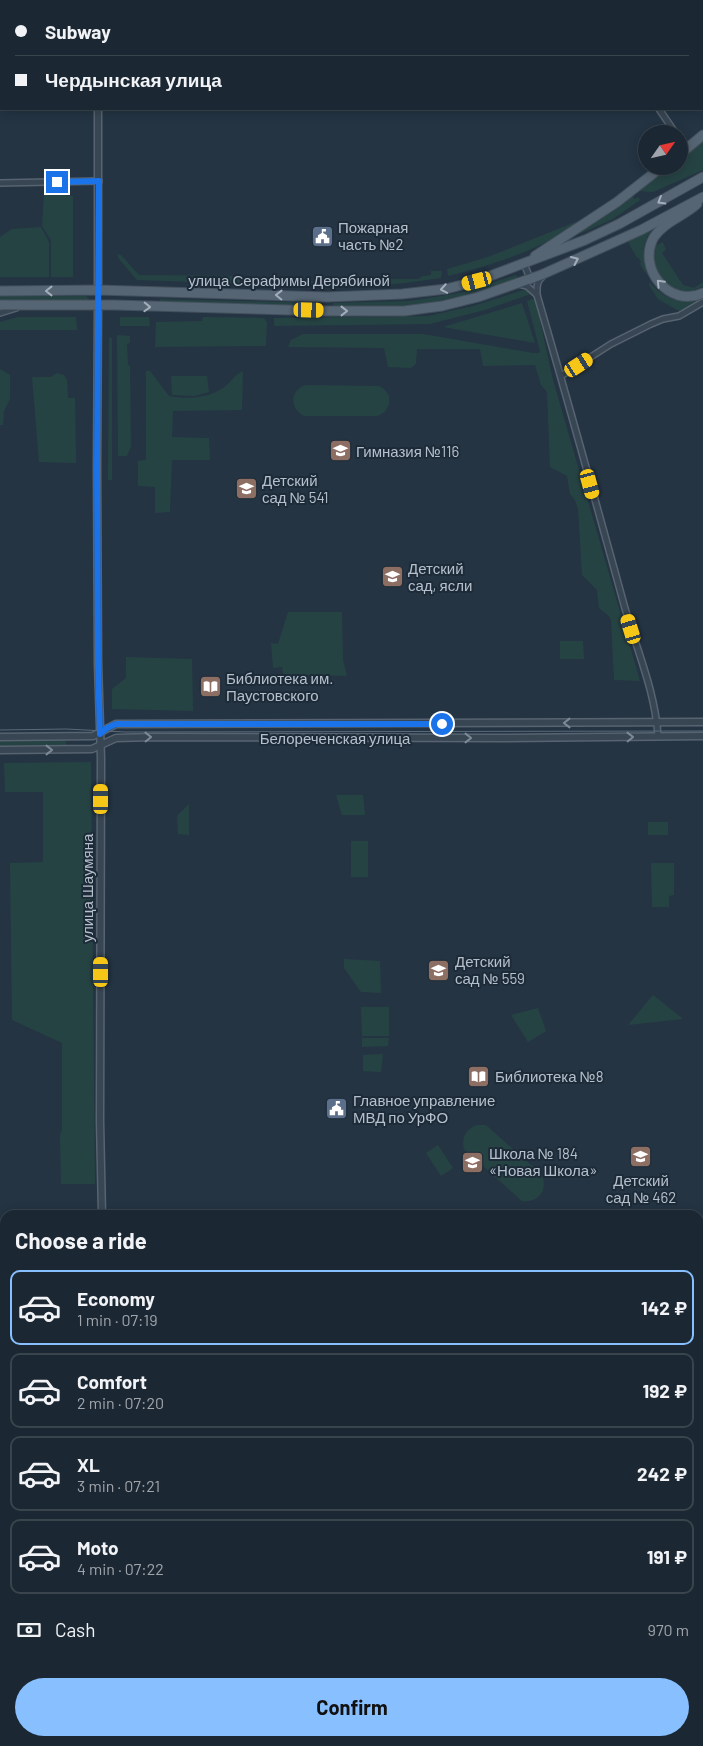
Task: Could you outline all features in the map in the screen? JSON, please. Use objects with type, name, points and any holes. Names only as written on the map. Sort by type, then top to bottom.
[{"type":"main road","points":[[688,147],[703,135]]},
{"type":"main road","points":[[525,263],[617,202],[652,175]]},
{"type":"main road","name":"улица Серафимы Дерябиной","points":[[0,291],[98,290],[328,297],[402,294],[446,289],[477,281],[585,240],[619,224],[703,177]]},
{"type":"main road","points":[[703,197],[689,212],[662,228],[653,239],[650,254],[654,276],[667,290],[680,296],[688,297],[694,297],[703,293]]},
{"type":"main road","name":"улица Серафимы Дерябиной","points":[[0,305],[98,305],[318,311],[404,311],[442,306],[515,284],[551,270],[641,230],[703,197]]},
{"type":"main road","name":"улица Шаумяна","points":[[98,290],[98,305]]},
{"type":"street","points":[[98,110],[98,290]]},
{"type":"street","points":[[659,110],[670,125]]},
{"type":"street","points":[[0,183],[99,181]]},
{"type":"street","points":[[525,263],[530,278]]},
{"type":"street","points":[[551,270],[539,279],[537,295],[626,614],[648,683],[657,722],[658,736]]},
{"type":"street","points":[[515,284],[527,286],[537,295]]},
{"type":"street","points":[[560,376],[611,344],[663,319],[680,316],[703,302]]},
{"type":"street","name":"улица Серафимы Дерябиной","points":[[0,313],[25,305]]},
{"type":"street","name":"улица Шаумяна","points":[[98,305],[98,663],[102,1210]]},
{"type":"street","name":"Белореченская улица","points":[[0,737],[82,737],[100,734],[116,724],[703,722]]},
{"type":"street","name":"Белореченская улица","points":[[0,750],[92,749],[116,738],[154,737],[703,736]]},
{"type":"green space","points":[[703,140],[703,170],[653,192],[638,191],[658,175],[688,175],[688,152]]},
{"type":"green space","points":[[44,193],[73,196],[73,277],[51,277],[51,240],[42,226]]},
{"type":"green space","points":[[632,196],[635,199],[638,197],[640,200],[613,219],[577,235]]},
{"type":"green space","points":[[588,217],[539,246],[485,266],[448,276],[447,269],[488,257]]},
{"type":"green space","points":[[41,227],[49,242],[49,277],[0,277],[0,237],[12,229]]},
{"type":"green space","points":[[654,227],[647,238],[644,250],[647,276],[640,264],[641,262],[627,240]]},
{"type":"green space","points":[[663,242],[666,250],[662,253],[683,285],[694,288],[703,282],[703,286],[690,291],[680,291],[672,288],[660,277],[656,270],[653,254],[655,246]]},
{"type":"green space","points":[[117,254],[121,255],[139,275],[242,276],[251,281],[321,281],[317,286],[137,280]]},
{"type":"green space","points":[[431,271],[442,271],[441,278],[381,285],[380,279],[418,279],[431,275]]},
{"type":"green space","points":[[516,275],[518,279],[437,301],[391,306],[333,306],[333,303],[409,301],[460,293]]},
{"type":"green space","points":[[649,282],[661,293],[673,299],[687,301],[703,297],[703,299],[679,311],[658,299]]},
{"type":"green space","points":[[527,289],[531,294],[485,310],[430,324],[274,326],[274,318],[428,316],[473,306]]},
{"type":"green space","points":[[0,296],[86,296],[89,299],[86,301],[0,301]]},
{"type":"green space","points":[[535,298],[553,380],[640,681],[614,680],[611,620],[599,608],[597,590],[582,575],[578,509],[575,500],[570,494],[567,476],[550,467],[547,392],[541,385],[535,365],[483,366],[480,349],[417,349],[416,364],[411,368],[388,367],[384,348],[288,347],[291,340],[303,334],[423,334],[539,353],[527,301]]},
{"type":"green space","points":[[160,299],[321,303],[321,306],[160,303]]},
{"type":"green space","points":[[522,303],[535,343],[443,327]]},
{"type":"green space","points":[[18,317],[76,317],[77,330],[0,330],[0,322]]},
{"type":"green space","points":[[120,317],[149,317],[150,326],[120,326]]},
{"type":"green space","points":[[203,317],[264,318],[267,322],[266,346],[155,347],[156,322],[202,321]]},
{"type":"green space","points":[[117,335],[130,336],[130,343],[127,344],[128,365],[130,366],[131,446],[127,456],[118,456]]},
{"type":"green space","points":[[109,337],[112,338],[112,480],[108,480]]},
{"type":"green space","points":[[0,369],[10,375],[10,399],[4,411],[3,425],[0,425]]},
{"type":"green space","points":[[146,371],[150,371],[169,396],[192,398],[208,395],[222,389],[236,375],[243,371],[242,410],[173,411],[172,437],[209,438],[210,460],[172,460],[170,512],[155,513],[155,487],[138,486],[138,461],[146,460]]},
{"type":"green space","points":[[57,373],[64,375],[67,380],[68,398],[75,398],[76,463],[39,462],[32,377],[51,377]]},
{"type":"green space","points":[[171,376],[207,376],[209,392],[194,396],[172,395]]},
{"type":"green space","points":[[306,385],[379,386],[387,393],[389,402],[386,410],[377,416],[304,416],[299,413],[293,399],[297,391]]},
{"type":"green space","points":[[288,612],[342,612],[343,660],[347,676],[283,674],[282,667],[273,668],[271,643],[278,644]]},
{"type":"green space","points":[[560,641],[583,641],[584,659],[560,659]]},
{"type":"green space","points":[[126,657],[192,659],[193,711],[112,709],[112,689],[126,678]]},
{"type":"green space","points":[[0,740],[66,740],[66,745],[0,746]]},
{"type":"green space","points":[[91,762],[95,1184],[61,1184],[62,1043],[12,1020],[10,863],[43,862],[43,792],[5,792],[4,763]]},
{"type":"green space","points":[[336,795],[363,795],[365,815],[342,815]]},
{"type":"green space","points":[[189,804],[189,835],[178,834],[177,816]]},
{"type":"green space","points":[[648,822],[668,822],[668,835],[648,835]]},
{"type":"green space","points":[[351,841],[368,841],[368,877],[351,877]]},
{"type":"green space","points":[[651,863],[674,863],[674,895],[669,896],[669,907],[652,907]]},
{"type":"green space","points":[[344,959],[380,961],[381,993],[361,992],[344,968]]},
{"type":"green space","points":[[653,995],[683,1019],[628,1025]]},
{"type":"green space","points":[[361,1007],[389,1007],[389,1036],[362,1036]]},
{"type":"green space","points":[[538,1008],[546,1031],[528,1042],[511,1015]]},
{"type":"green space","points":[[362,1038],[389,1038],[388,1046],[362,1047]]},
{"type":"green space","points":[[383,1054],[381,1072],[363,1071],[363,1055]]},
{"type":"green space","points":[[477,1125],[486,1125],[541,1174],[544,1185],[538,1197],[533,1200],[522,1201],[464,1149],[463,1141],[465,1134]]},
{"type":"green space","points":[[438,1145],[453,1168],[441,1176],[426,1153]]},
{"type":"tram line","points":[[0,730],[66,729],[125,732],[703,731]]},
{"type":"place","name":"Пожарная часть №2","points":[[322,236]]},
{"type":"place","name":"Гимназия №116","points":[[340,451]]},
{"type":"place","name":"Детский сад № 541","points":[[246,489]]},
{"type":"place","name":"Детский сад, ясли","points":[[392,577]]},
{"type":"place","name":"Библиотека им. Паустовского","points":[[210,687]]},
{"type":"place","name":"Детский сад № 559","points":[[439,970]]},
{"type":"place","name":"Библиотека №8","points":[[479,1076]]},
{"type":"place","name":"Главное управление МВД по УрФО","points":[[337,1109]]},
{"type":"place","name":"Детский сад № 462","points":[[641,1157]]},
{"type":"place","name":"Школа № 184 «Новая Школа»","points":[[473,1162]]},
{"type":"route","points":[[57,182],[99,181],[97,467],[100,734],[116,724],[442,724]]}]
